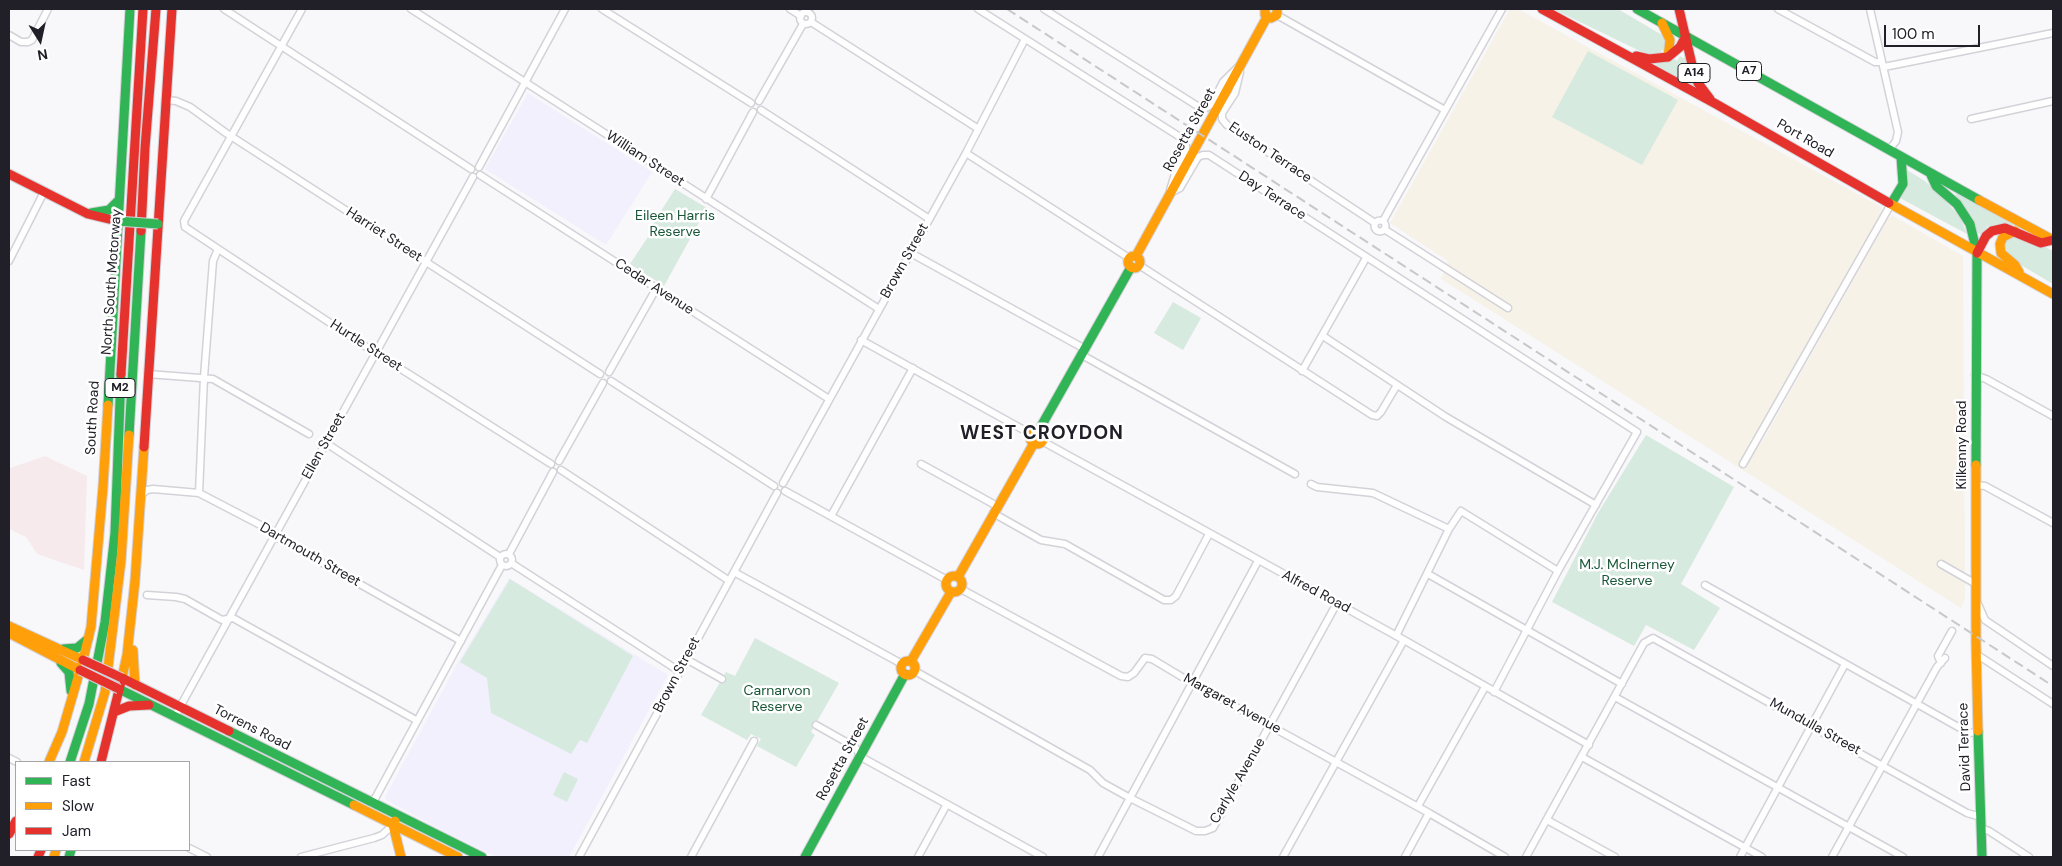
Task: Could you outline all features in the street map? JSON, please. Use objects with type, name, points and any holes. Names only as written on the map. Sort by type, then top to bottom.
[{"type":"main road","name":"South Road","points":[[49,761],[62,732],[91,627],[103,487],[130,9]]},
{"type":"main road","name":"North South Motorway","points":[[70,761],[89,704],[105,622],[115,533],[121,367],[143,9]]},
{"type":"main road","name":"North South Motorway","points":[[84,761],[105,692],[120,571],[134,364],[144,157],[156,9]]},
{"type":"main road","points":[[100,761],[122,678],[135,581],[172,9]]},
{"type":"main road","name":"Port Road","points":[[1542,9],[1716,104],[1977,253],[2053,294]]},
{"type":"main road","name":"A7","points":[[1637,9],[1931,174],[2053,240]]},
{"type":"main road","name":"A14","points":[[1680,9],[1698,84],[1704,94],[1716,104]]},
{"type":"main road","points":[[1266,13],[1273,18],[1277,12]]},
{"type":"main road","name":"Rosetta Street","points":[[958,577],[1212,120],[1266,13]]},
{"type":"main road","points":[[1662,23],[1670,40],[1668,57]]},
{"type":"main road","name":"A14","points":[[1629,56],[1660,60],[1668,57],[1680,46],[1686,36]]},
{"type":"main road","points":[[1891,204],[1903,184],[1901,157]]},
{"type":"main road","points":[[9,174],[88,214],[117,221],[158,224]]},
{"type":"main road","name":"Kilkenny Road","points":[[1931,174],[1936,186],[1957,204],[1970,224],[1977,253],[1975,376],[1976,636]]},
{"type":"main road","points":[[88,214],[109,210],[118,201]]},
{"type":"main road","points":[[1977,253],[1986,236],[1992,231],[2004,228],[2042,243],[2053,240]]},
{"type":"main road","points":[[2015,231],[2003,237],[2000,244],[2000,253],[2015,265],[2022,277]]},
{"type":"main road","points":[[951,577],[958,577],[962,581],[961,589],[958,592],[951,592],[946,586],[947,580],[951,577]]},
{"type":"main road","name":"Rosetta Street","points":[[805,857],[861,757],[906,667],[951,592]]},
{"type":"main road","name":"Torrens Road","points":[[9,626],[122,678],[178,711],[396,821],[458,857]]},
{"type":"main road","points":[[130,629],[135,685]]},
{"type":"main road","name":"Torrens Road","points":[[9,633],[119,689],[154,705],[178,711],[372,804],[396,821],[482,857]]},
{"type":"main road","name":"David Terrace","points":[[1976,636],[1982,857]]},
{"type":"main road","points":[[60,649],[77,648],[88,639]]},
{"type":"main road","points":[[54,657],[69,672],[72,696]]},
{"type":"main road","points":[[906,667],[915,666],[915,671]]},
{"type":"main road","points":[[114,712],[137,705],[154,705]]},
{"type":"main road","points":[[396,821],[401,857]]},
{"type":"main road","points":[[9,834],[15,823]]},
{"type":"street","points":[[9,36],[21,42],[32,40],[48,9]]},
{"type":"street","points":[[224,9],[471,169]]},
{"type":"street","points":[[231,137],[302,9]]},
{"type":"street","name":"William Street","points":[[411,9],[879,309]]},
{"type":"street","points":[[471,169],[470,174],[476,176],[481,170],[479,167],[565,9]]},
{"type":"street","points":[[602,9],[750,103]]},
{"type":"street","points":[[790,9],[801,16]]},
{"type":"street","points":[[978,9],[1180,137],[1186,146],[1186,151],[1171,184],[1170,194]]},
{"type":"street","points":[[1044,9],[1199,107],[1206,108],[1212,104],[1223,82],[1241,64]]},
{"type":"street","points":[[1384,229],[1383,222],[1502,9]]},
{"type":"street","points":[[1778,9],[1875,62],[1883,64],[2053,33]]},
{"type":"street","points":[[1870,9],[1898,132],[1896,141],[1889,150]]},
{"type":"street","points":[[803,24],[800,21],[801,16],[805,12],[810,11],[812,16],[811,22]]},
{"type":"street","points":[[1277,12],[1445,110]]},
{"type":"street","points":[[803,24],[811,22]]},
{"type":"street","points":[[811,22],[977,128]]},
{"type":"street","points":[[759,101],[803,24]]},
{"type":"street","name":"Brown Street","points":[[783,483],[909,252],[966,153],[977,128],[1025,38]]},
{"type":"street","name":"Euston Terrace","points":[[1241,64],[1235,93],[1223,113],[1222,119],[1227,125],[1375,223]]},
{"type":"street","name":"Harriet Street","points":[[166,100],[174,100],[190,108],[231,137],[600,374]]},
{"type":"street","points":[[750,103],[755,100],[759,101]]},
{"type":"street","points":[[759,101],[762,104],[761,110]]},
{"type":"street","points":[[1972,118],[2053,101]]},
{"type":"street","points":[[750,103],[750,109],[753,112]]},
{"type":"street","points":[[753,112],[761,110]]},
{"type":"street","points":[[761,110],[928,218]]},
{"type":"street","points":[[706,199],[753,112]]},
{"type":"street","name":"Hurtle Street","points":[[231,137],[184,221],[184,225],[188,230],[551,464]]},
{"type":"street","points":[[966,153],[1372,415],[1377,416],[1381,412],[1397,385]]},
{"type":"street","name":"Day Terrace","points":[[1170,194],[1180,188],[1198,157],[1209,155],[1637,432],[1596,505]]},
{"type":"street","points":[[471,169],[479,167]]},
{"type":"street","name":"Ellen Street","points":[[178,711],[375,352],[476,176]]},
{"type":"street","name":"Cedar Avenue","points":[[476,176],[829,399]]},
{"type":"street","points":[[9,261],[44,192]]},
{"type":"street","points":[[1743,464],[1891,204]]},
{"type":"street","points":[[1383,222],[1377,221],[1375,223],[1376,231],[1384,229]]},
{"type":"street","points":[[1384,229],[1508,308]]},
{"type":"street","points":[[199,493],[212,261],[218,249]]},
{"type":"street","points":[[909,252],[1295,474]]},
{"type":"street","points":[[1302,371],[1366,258]]},
{"type":"street","points":[[609,372],[656,289]]},
{"type":"street","points":[[1323,336],[1446,417],[1596,505],[1558,571],[1494,692]]},
{"type":"street","name":"Alfred Road","points":[[861,340],[1209,534],[1404,640],[1589,746]]},
{"type":"street","points":[[831,516],[913,368]]},
{"type":"street","points":[[603,383],[600,380],[600,374],[605,371],[609,372]]},
{"type":"street","points":[[609,372],[612,375],[611,381]]},
{"type":"street","points":[[148,374],[214,379],[309,434]]},
{"type":"street","points":[[1975,376],[1986,379],[2053,416]]},
{"type":"street","points":[[559,461],[603,383],[611,381],[774,486],[777,493],[781,494],[785,491]]},
{"type":"street","points":[[326,443],[500,557],[502,565],[372,804]]},
{"type":"street","points":[[553,472],[550,469],[551,464],[555,460],[559,461]]},
{"type":"street","points":[[559,461],[562,465],[561,470]]},
{"type":"street","points":[[921,464],[1041,540],[1065,544],[1164,600],[1171,600],[1176,596],[1209,534]]},
{"type":"street","points":[[509,554],[553,472],[561,470],[728,580]]},
{"type":"street","points":[[774,486],[779,482],[783,483],[786,486],[785,491]]},
{"type":"street","points":[[1311,484],[1317,487],[1373,494],[1449,529]]},
{"type":"street","points":[[1976,485],[1985,486],[2053,523]]},
{"type":"street","name":"Dartmouth Street","points":[[140,500],[144,492],[153,489],[199,493],[270,530],[275,535],[461,641]]},
{"type":"street","points":[[785,491],[947,580]]},
{"type":"street","name":"Brown Street","points":[[579,857],[679,670],[777,493]]},
{"type":"street","points":[[1396,636],[1449,529],[1461,511],[1558,571]]},
{"type":"street","points":[[500,557],[503,554],[509,554]]},
{"type":"street","points":[[509,554],[512,559],[511,563]]},
{"type":"street","points":[[1098,857],[1258,561]]},
{"type":"street","points":[[502,565],[508,566],[511,563]]},
{"type":"street","points":[[511,563],[679,670]]},
{"type":"street","points":[[1941,564],[1976,584]]},
{"type":"street","points":[[734,572],[906,667]]},
{"type":"street","points":[[1428,574],[1622,684],[1526,857]]},
{"type":"street","points":[[1705,585],[1969,733],[1978,732]]},
{"type":"street","name":"Margaret Avenue","points":[[961,589],[1121,676],[1128,677],[1134,673],[1145,658],[1152,659],[1192,683],[1418,806],[1506,857]]},
{"type":"street","points":[[147,595],[185,599],[222,620],[235,619],[416,720]]},
{"type":"street","points":[[1976,596],[1985,620],[2053,666]]},
{"type":"street","name":"Carlyle Avenue","points":[[1130,798],[1196,831],[1205,831],[1213,828],[1337,603]]},
{"type":"street","points":[[1832,857],[1916,704],[1937,667],[1943,661],[1938,656],[1952,631]]},
{"type":"street","name":"Mundulla Street","points":[[1622,684],[1644,643],[1653,638],[1811,724],[1968,813],[1981,816]]},
{"type":"street","points":[[1283,857],[1404,640]]},
{"type":"street","points":[[1976,654],[2053,704]]},
{"type":"street","points":[[686,659],[722,679]]},
{"type":"street","points":[[1740,857],[1776,787],[1845,664]]},
{"type":"street","points":[[915,671],[1090,770],[1103,783],[1130,798]]},
{"type":"street","points":[[1418,806],[1485,687]]},
{"type":"street","points":[[1615,697],[1902,857]]},
{"type":"street","points":[[816,725],[855,747],[861,757],[947,804],[1031,854],[1043,857]]},
{"type":"street","points":[[691,857],[754,741]]},
{"type":"street","points":[[1582,757],[1762,857]]},
{"type":"street","points":[[918,857],[947,804]]},
{"type":"street","points":[[1405,857],[1429,813]]},
{"type":"street","points":[[1547,820],[1615,857]]},
{"type":"street","points":[[301,857],[382,835],[396,821]]},
{"type":"street","points":[[1981,828],[2029,857]]},
{"type":"street","points":[[190,848],[207,857]]},
{"type":"shaded area","points":[[1510,9],[1518,9],[1881,207],[1882,212],[1753,440],[1762,442],[1888,218],[1893,216],[1963,256],[1965,598],[1961,608],[1441,279],[1448,261],[1390,223]]},
{"type":"shaded area","points":[[528,93],[652,172],[606,245],[485,169]]},
{"type":"shaded area","points":[[45,456],[87,476],[84,570],[37,554],[26,537],[9,529],[10,468]]},
{"type":"shaded area","points":[[509,578],[668,675],[569,857],[497,857],[386,800],[385,797],[457,664]]},
{"type":"green space","points":[[1553,9],[1618,9],[1662,35],[1666,41],[1665,47],[1661,52],[1654,55],[1644,53]]},
{"type":"green space","points":[[1588,51],[1678,100],[1642,165],[1552,117]]},
{"type":"green space","points":[[1680,56],[1686,57],[1694,83],[1692,86],[1653,66],[1672,57],[1677,61]]},
{"type":"green space","points":[[1907,170],[1925,181],[1942,197],[1960,217],[1967,234],[1900,198]]},
{"type":"green space","name":"Eileen Harris Reserve","points":[[675,189],[707,208],[664,286],[630,264],[654,228],[652,225]]},
{"type":"green space","points":[[1957,193],[2014,225],[1992,229],[1988,226],[1981,235],[1977,232],[1974,224],[1954,197]]},
{"type":"green space","points":[[2022,235],[2053,251],[2053,284],[2009,258],[2004,244],[2008,238]]},
{"type":"green space","points":[[1173,302],[1201,318],[1183,350],[1154,333]]},
{"type":"green space","name":"M.J. McInerney Reserve","points":[[1646,435],[1734,487],[1681,584],[1720,608],[1694,650],[1646,625],[1634,646],[1552,602],[1598,513]]},
{"type":"green space","points":[[510,579],[633,656],[587,743],[580,740],[571,754],[491,713],[487,678],[460,662]]},
{"type":"green space","name":"Carnarvon Reserve","points":[[755,638],[839,683],[811,732],[815,735],[796,767],[757,746],[761,739],[751,734],[747,740],[701,715],[726,672],[735,676]]},
{"type":"green space","points":[[564,772],[578,779],[567,802],[553,795]]},
{"type":"railway","points":[[1007,9],[2053,686]]},
{"type":"traffic: fast","points":[[108,405],[130,9]]},
{"type":"traffic: fast","points":[[1637,9],[1979,200]]},
{"type":"traffic: fast","points":[[1891,204],[1903,184],[1901,157]]},
{"type":"traffic: fast","points":[[1931,175],[1936,186],[1957,204],[1970,224],[1977,253],[1976,465]]},
{"type":"traffic: fast","points":[[91,213],[109,210],[118,201]]},
{"type":"traffic: fast","points":[[117,221],[158,224]]},
{"type":"traffic: fast","points":[[129,435],[141,231]]},
{"type":"traffic: fast","points":[[1039,430],[1131,267]]},
{"type":"traffic: fast","points":[[70,761],[89,704],[105,622],[115,533],[121,374]]},
{"type":"traffic: fast","points":[[63,649],[77,648],[88,639]]},
{"type":"traffic: fast","points":[[61,663],[69,672],[71,691]]},
{"type":"traffic: fast","points":[[805,857],[905,674]]},
{"type":"traffic: fast","points":[[119,689],[354,805]]},
{"type":"traffic: fast","points":[[229,731],[482,857]]},
{"type":"traffic: fast","points":[[1978,731],[1982,857]]},
{"type":"traffic: fast","points":[[69,857],[71,851]]},
{"type":"traffic: slow","points":[[1265,9],[1265,15],[1271,18],[1277,15],[1277,9]]},
{"type":"traffic: slow","points":[[1136,256],[1267,17]]},
{"type":"traffic: slow","points":[[1662,23],[1670,40],[1668,57]]},
{"type":"traffic: slow","points":[[1979,200],[2053,240]]},
{"type":"traffic: slow","points":[[1889,203],[2053,294]]},
{"type":"traffic: slow","points":[[2015,231],[2003,237],[2000,244],[2001,253],[2015,265],[2019,272]]},
{"type":"traffic: slow","points":[[1136,256],[1139,257],[1140,262],[1139,267],[1132,268],[1129,267],[1128,260],[1129,257],[1136,256]]},
{"type":"traffic: slow","points":[[83,660],[91,627],[108,405]]},
{"type":"traffic: slow","points":[[1037,430],[1042,432],[1044,437],[1042,442],[1037,444],[1032,442],[1030,437],[1032,432],[1037,430]]},
{"type":"traffic: slow","points":[[84,761],[105,692],[121,561],[129,435]]},
{"type":"traffic: slow","points":[[958,577],[1034,443]]},
{"type":"traffic: slow","points":[[122,678],[127,655],[135,581],[144,447]]},
{"type":"traffic: slow","points":[[1976,465],[1978,731]]},
{"type":"traffic: slow","points":[[951,576],[957,576],[962,581],[962,584],[960,590],[951,592],[946,587],[946,581],[951,576]]},
{"type":"traffic: slow","points":[[911,661],[951,592]]},
{"type":"traffic: slow","points":[[9,626],[83,660],[62,732],[49,761]]},
{"type":"traffic: slow","points":[[9,633],[80,670]]},
{"type":"traffic: slow","points":[[133,650],[135,685]]},
{"type":"traffic: slow","points":[[908,661],[913,663],[915,668],[913,673],[908,675],[903,673],[901,668],[903,663],[908,661]]},
{"type":"traffic: slow","points":[[354,805],[458,857]]},
{"type":"traffic: slow","points":[[395,821],[393,825],[401,857]]},
{"type":"traffic: slow","points":[[54,857],[56,851]]},
{"type":"traffic: jam","points":[[121,374],[143,9]]},
{"type":"traffic: jam","points":[[141,231],[145,148],[156,9]]},
{"type":"traffic: jam","points":[[144,447],[172,9]]},
{"type":"traffic: jam","points":[[1542,9],[1716,104],[1889,203]]},
{"type":"traffic: jam","points":[[1679,9],[1694,73],[1698,83],[1710,99]]},
{"type":"traffic: jam","points":[[1636,56],[1649,59],[1668,57],[1680,47],[1686,36]]},
{"type":"traffic: jam","points":[[9,174],[88,214],[117,221]]},
{"type":"traffic: jam","points":[[1977,253],[1986,236],[1992,231],[2005,228],[2041,243],[2053,240]]},
{"type":"traffic: jam","points":[[83,660],[122,678]]},
{"type":"traffic: jam","points":[[80,670],[119,689]]},
{"type":"traffic: jam","points":[[101,761],[122,678],[229,731]]},
{"type":"traffic: jam","points":[[114,712],[129,706],[149,705]]},
{"type":"traffic: jam","points":[[9,834],[15,823]]},
{"type":"traffic: jam","points":[[38,857],[41,851]]},
{"type":"district","name":"WEST CROYDON","points":[[1042,434]]}]
